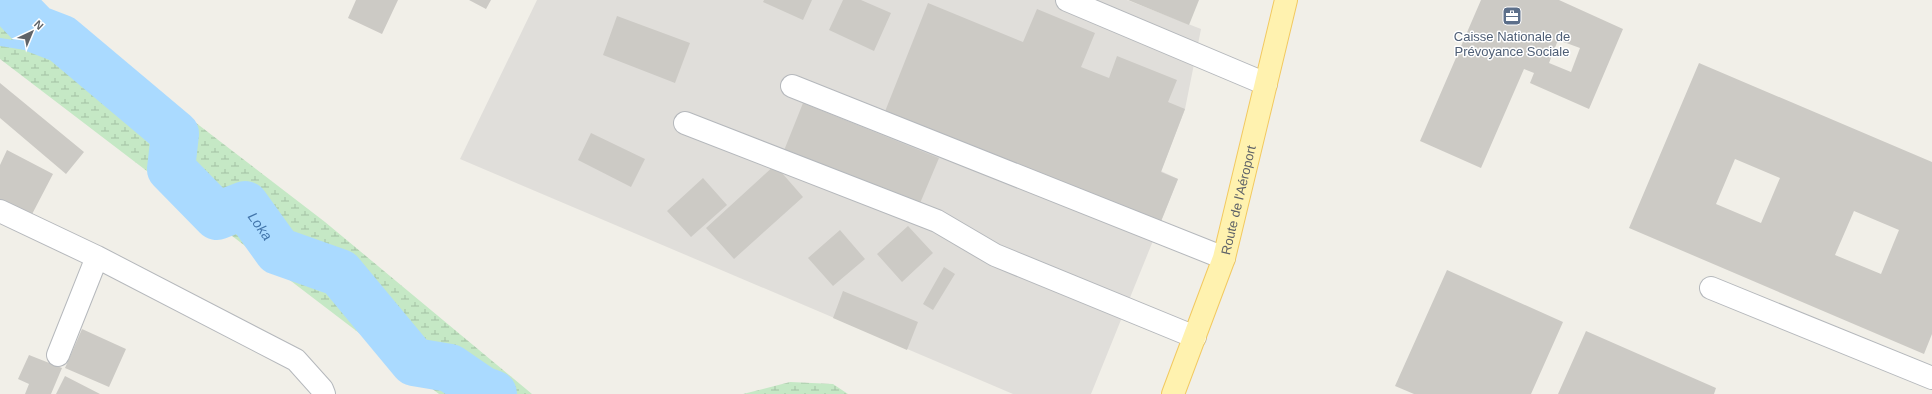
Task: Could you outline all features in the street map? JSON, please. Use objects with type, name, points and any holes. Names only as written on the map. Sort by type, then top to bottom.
[{"type":"main road","name":"Route de l'Aéroport","points":[[1173,394],[1224,258],[1286,0]]},
{"type":"street","points":[[1067,0],[1266,84]]},
{"type":"street","points":[[792,86],[1224,258]]},
{"type":"street","points":[[685,123],[937,221],[995,255],[1195,337]]},
{"type":"street","points":[[0,211],[97,256],[296,360],[322,389],[324,394]]},
{"type":"street","points":[[58,355],[97,256]]},
{"type":"street","points":[[1711,288],[1932,378]]},
{"type":"shaded area","points":[[537,0],[1127,0],[1201,29],[1185,109],[1161,171],[1178,179],[1091,394],[1013,394],[460,159]]},
{"type":"green space","points":[[0,0],[36,0],[325,222],[532,394],[439,394],[0,59]]},
{"type":"green space","points":[[790,382],[833,384],[848,394],[743,394]]},
{"type":"building","points":[[356,0],[398,0],[382,34],[348,18]]},
{"type":"building","points":[[469,0],[491,0],[486,9]]},
{"type":"building","points":[[764,0],[812,0],[803,20],[763,2]]},
{"type":"building","points":[[843,0],[861,0],[891,13],[874,51],[829,30]]},
{"type":"building","points":[[1128,0],[1199,0],[1189,25]]},
{"type":"building","points":[[1481,0],[1559,0],[1623,29],[1589,109],[1530,83],[1534,73],[1524,69],[1481,168],[1420,141]],"holes":[[[1558,40],[1580,48],[1571,72],[1549,63]]]},
{"type":"building","points":[[928,3],[1023,42],[1037,9],[1095,33],[1081,67],[1109,78],[1117,56],[1177,80],[1168,102],[1185,109],[1161,172],[1178,179],[1160,224],[884,114]]},
{"type":"building","points":[[617,16],[690,43],[675,83],[603,55]]},
{"type":"building","points":[[1699,63],[1932,162],[1932,334],[1924,354],[1629,228]],"holes":[[[1735,159],[1780,178],[1761,223],[1716,204]],[[1854,211],[1899,230],[1881,274],[1835,255]]]},
{"type":"building","points":[[0,83],[84,152],[66,174],[0,118]]},
{"type":"building","points":[[803,103],[939,158],[918,208],[783,153]]},
{"type":"building","points":[[591,133],[645,159],[631,187],[578,160]]},
{"type":"building","points":[[7,150],[53,174],[29,220],[0,205],[0,165]]},
{"type":"building","points":[[775,165],[803,197],[734,259],[706,228]]},
{"type":"building","points":[[703,178],[727,205],[691,237],[667,211]]},
{"type":"building","points":[[908,226],[933,253],[902,282],[877,254]]},
{"type":"building","points":[[840,230],[865,259],[833,286],[808,258]]},
{"type":"building","points":[[944,267],[955,274],[933,310],[923,304]]},
{"type":"building","points":[[1447,270],[1563,322],[1531,394],[1414,394],[1395,386]]},
{"type":"building","points":[[843,291],[918,322],[907,350],[833,318]]},
{"type":"building","points":[[82,329],[126,349],[109,387],[65,368]]},
{"type":"building","points":[[1586,331],[1716,388],[1714,394],[1558,394]]},
{"type":"building","points":[[29,355],[62,368],[51,394],[25,394],[29,384],[18,379]]},
{"type":"building","points":[[65,376],[100,394],[56,394]]},
{"type":"waterway","name":"Loka","points":[[8,0],[36,29],[62,39],[175,134],[171,169],[217,216],[245,205],[278,251],[340,273],[414,362],[450,368],[482,390],[493,394]]},
{"type":"waterway","points":[[0,42],[25,46],[36,29]]},
{"type":"place","name":"Caisse Nationale de Prévoyance Sociale","points":[[1512,16]]}]
